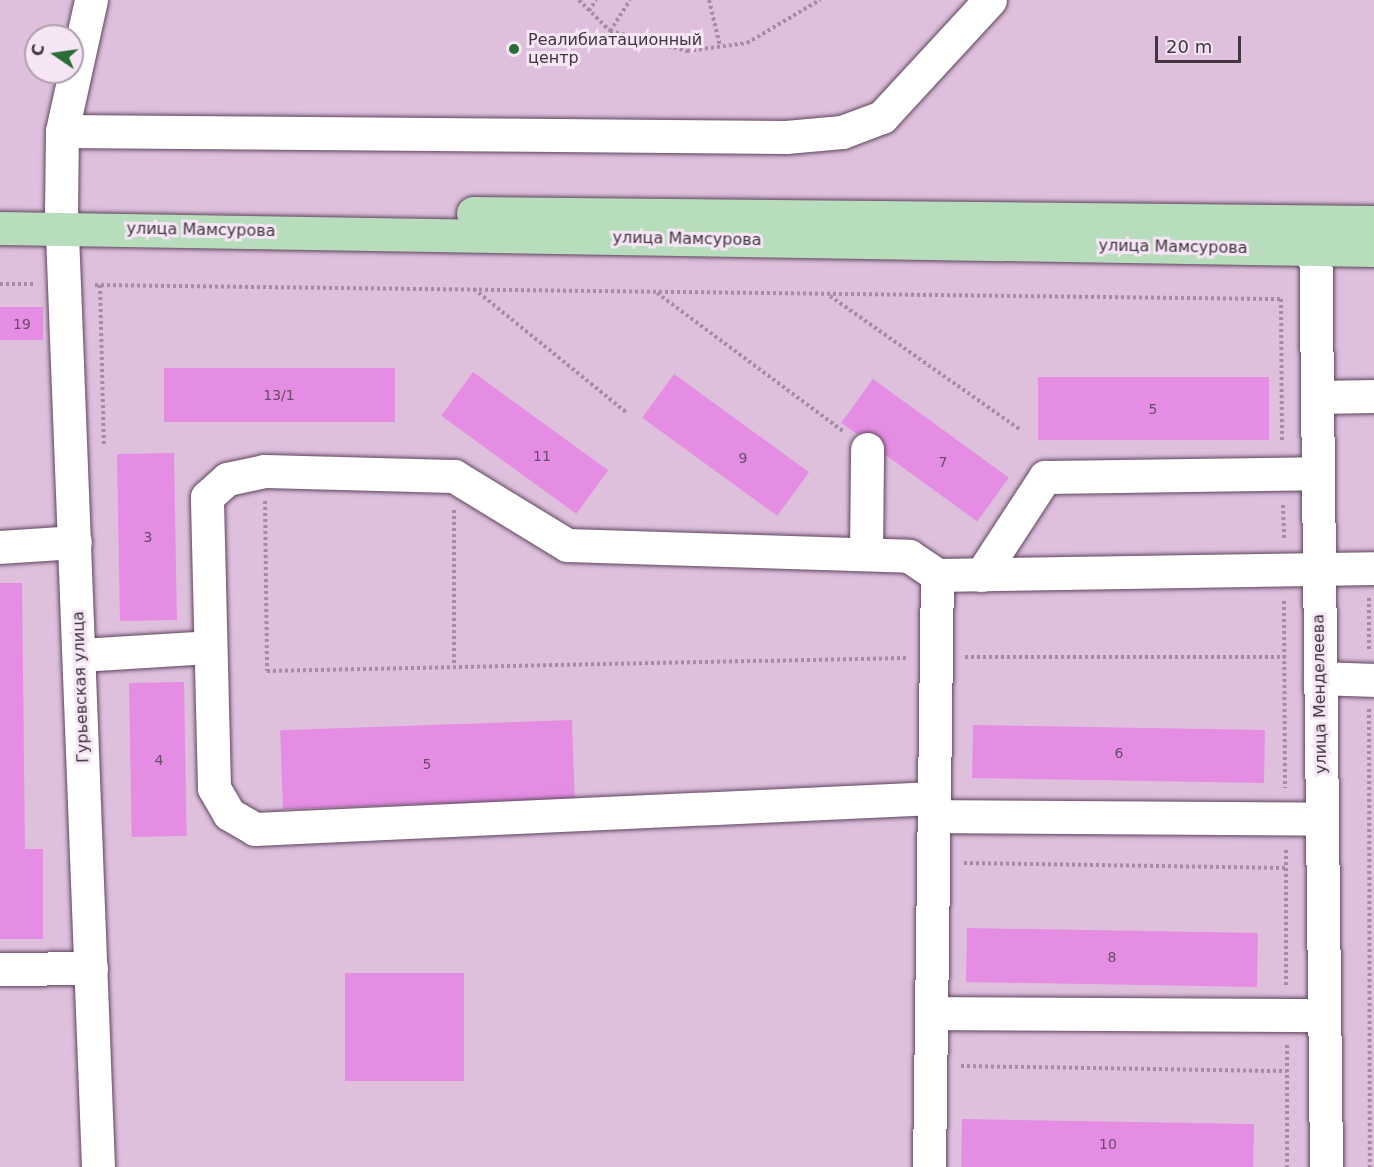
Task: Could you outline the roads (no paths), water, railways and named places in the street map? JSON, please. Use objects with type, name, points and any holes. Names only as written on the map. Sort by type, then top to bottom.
[{"type":"main road","name":"улица Мамсурова","points":[[0,208],[61,218],[1315,236],[1374,250]]},
{"type":"main road","name":"улица Мамсурова","points":[[0,228],[61,218]]},
{"type":"main road","name":"улица Мамсурова","points":[[1315,236],[1374,222]]},
{"type":"street","name":"Гурьевская улица","points":[[91,0],[62,131],[61,218],[80,656],[98,1167]]},
{"type":"street","points":[[62,131],[786,137],[842,132],[882,117],[990,0]]},
{"type":"street","name":"улица Менделеева","points":[[1315,236],[1326,1167]]},
{"type":"street","points":[[1317,397],[1374,396]]},
{"type":"street","points":[[866,553],[867,450]]},
{"type":"street","points":[[1322,819],[934,807],[255,829],[229,814],[214,789],[207,497],[226,479],[264,471],[454,476],[567,545],[909,556],[937,575],[1284,572],[1371,568]]},
{"type":"street","points":[[981,575],[1045,477],[1318,473]]},
{"type":"street","points":[[0,547],[75,542]]},
{"type":"street","points":[[929,1167],[937,575]]},
{"type":"street","points":[[80,656],[209,647]]},
{"type":"street","points":[[1320,678],[1371,680]]},
{"type":"street","points":[[0,969],[91,968]]},
{"type":"street","points":[[931,1013],[1324,1015]]},
{"type":"place","name":"Реалибиатационный центр","points":[[514,49]]}]
